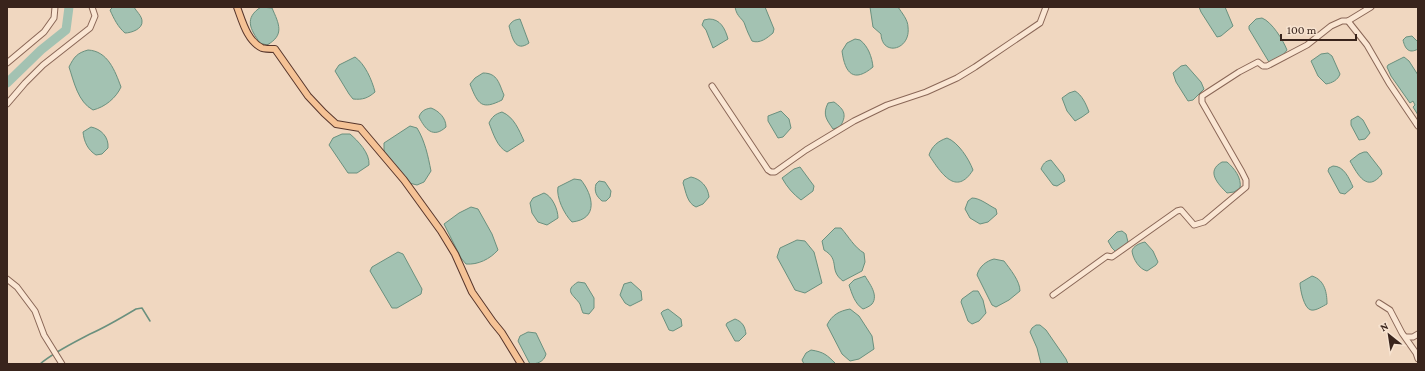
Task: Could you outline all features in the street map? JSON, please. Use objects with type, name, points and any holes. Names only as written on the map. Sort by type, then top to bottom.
[{"type":"main road","points":[[237,7],[243,24],[254,42],[262,48],[274,49],[308,96],[336,124],[360,128],[375,148],[404,180],[441,231],[455,254],[472,292],[502,333],[521,364]]},
{"type":"street","points":[[7,63],[44,32],[54,18],[54,7]]},
{"type":"street","points":[[7,104],[43,65],[90,28],[95,16],[92,7]]},
{"type":"street","points":[[712,86],[768,170],[775,172],[806,150],[854,121],[887,105],[926,92],[957,78],[1040,23],[1046,7]]},
{"type":"street","points":[[1053,295],[1092,265],[1107,256],[1112,257],[1177,211],[1181,210],[1194,225],[1201,224],[1246,187],[1246,180],[1202,102],[1202,96],[1239,72],[1258,62],[1264,66],[1267,66],[1307,45],[1331,26],[1342,21],[1348,21],[1371,7]]},
{"type":"street","points":[[1348,21],[1367,45],[1385,77],[1418,126]]},
{"type":"street","points":[[7,279],[17,287],[35,311],[44,335],[62,364]]},
{"type":"street","points":[[1379,303],[1390,310],[1394,320],[1416,353],[1418,359]]},
{"type":"street","points":[[1406,337],[1413,337],[1418,334]]},
{"type":"shaded area","points":[[113,7],[134,7],[142,19],[141,26],[133,31],[125,33],[118,25],[110,10]]},
{"type":"shaded area","points":[[261,7],[272,8],[277,19],[279,29],[273,41],[267,45],[260,43],[250,24],[252,15]]},
{"type":"shaded area","points":[[735,7],[765,7],[774,29],[773,33],[761,41],[752,41]]},
{"type":"shaded area","points":[[870,7],[898,7],[908,24],[908,35],[901,45],[896,48],[886,46],[881,34],[873,27]]},
{"type":"shaded area","points":[[1199,7],[1225,7],[1233,26],[1221,36],[1217,37]]},
{"type":"shaded area","points":[[1262,18],[1270,23],[1287,50],[1283,55],[1269,62],[1249,29],[1249,26],[1256,19]]},
{"type":"shaded area","points":[[520,19],[529,43],[524,46],[517,45],[511,35],[509,26],[513,21]]},
{"type":"shaded area","points":[[713,19],[722,25],[728,39],[713,48],[706,30],[702,25],[704,20]]},
{"type":"shaded area","points":[[1412,36],[1418,42],[1418,49],[1410,51],[1406,48],[1403,40],[1406,37]]},
{"type":"shaded area","points":[[855,39],[863,42],[871,56],[873,67],[866,72],[856,75],[852,74],[845,65],[842,51],[847,43]]},
{"type":"shaded area","points":[[88,50],[95,51],[106,58],[110,63],[121,87],[110,102],[93,110],[80,97],[69,67],[76,56]]},
{"type":"shaded area","points":[[1328,53],[1332,56],[1340,74],[1334,81],[1326,84],[1318,76],[1311,61],[1321,54]]},
{"type":"shaded area","points":[[355,57],[359,60],[368,73],[375,92],[363,99],[353,99],[335,71],[339,65]]},
{"type":"shaded area","points":[[1404,57],[1409,61],[1418,75],[1418,115],[1413,107],[1415,105],[1413,101],[1410,103],[1391,76],[1387,67],[1388,65]]},
{"type":"shaded area","points":[[1186,65],[1201,82],[1204,89],[1193,100],[1188,101],[1176,82],[1173,73],[1181,66]]},
{"type":"shaded area","points":[[483,73],[488,73],[495,77],[504,95],[502,100],[490,105],[482,104],[478,101],[470,84],[475,78]]},
{"type":"shaded area","points":[[1075,91],[1082,97],[1089,112],[1075,121],[1067,111],[1062,98]]},
{"type":"shaded area","points":[[834,102],[843,110],[844,119],[840,127],[833,129],[826,117],[825,111],[828,103]]},
{"type":"shaded area","points":[[431,108],[442,115],[445,121],[446,127],[441,131],[430,131],[419,117],[421,113]]},
{"type":"shaded area","points":[[781,111],[789,119],[791,128],[783,137],[778,138],[768,121],[768,116]]},
{"type":"shaded area","points":[[502,112],[513,120],[524,141],[507,152],[498,143],[489,123],[494,116]]},
{"type":"shaded area","points":[[1358,116],[1363,120],[1370,133],[1365,139],[1359,140],[1351,125],[1351,120]]},
{"type":"shaded area","points":[[410,126],[417,128],[420,133],[426,149],[431,171],[424,182],[417,185],[409,183],[385,155],[384,150],[384,143]]},
{"type":"shaded area","points":[[91,127],[104,134],[106,137],[108,148],[102,154],[96,155],[91,151],[85,142],[83,132]]},
{"type":"shaded area","points":[[342,134],[350,134],[360,144],[368,156],[369,165],[357,173],[348,173],[329,145],[333,138]]},
{"type":"shaded area","points":[[947,138],[963,151],[973,170],[967,178],[961,182],[955,182],[944,175],[929,155],[936,144]]},
{"type":"shaded area","points":[[1364,152],[1367,152],[1381,170],[1382,174],[1372,182],[1363,180],[1356,172],[1350,161]]},
{"type":"shaded area","points":[[1051,160],[1063,175],[1065,181],[1057,186],[1053,185],[1041,169],[1044,163]]},
{"type":"shaded area","points":[[1222,162],[1227,162],[1235,170],[1239,177],[1240,188],[1234,192],[1227,193],[1215,177],[1215,169]]},
{"type":"shaded area","points":[[1333,166],[1343,170],[1348,176],[1353,187],[1345,194],[1340,193],[1328,171],[1329,168]]},
{"type":"shaded area","points":[[800,167],[814,186],[813,191],[801,200],[790,190],[782,178],[794,169]]},
{"type":"shaded area","points":[[691,177],[703,184],[709,197],[703,204],[696,207],[689,200],[683,183],[684,180]]},
{"type":"shaded area","points":[[574,179],[581,180],[585,186],[591,199],[591,206],[590,211],[586,216],[581,220],[572,222],[566,215],[561,205],[558,196],[558,187]]},
{"type":"shaded area","points":[[599,181],[605,182],[611,191],[610,197],[606,201],[602,201],[596,193],[596,184]]},
{"type":"shaded area","points":[[544,193],[552,200],[558,214],[558,218],[547,225],[538,222],[532,213],[530,203],[533,198]]},
{"type":"shaded area","points":[[972,198],[981,200],[996,209],[997,214],[988,222],[980,224],[970,218],[965,209],[968,201]]},
{"type":"shaded area","points":[[471,207],[478,209],[492,234],[498,250],[484,261],[475,264],[466,264],[461,258],[444,224],[459,213]]},
{"type":"shaded area","points":[[835,228],[841,228],[854,245],[864,253],[865,262],[862,271],[843,281],[836,273],[834,261],[824,250],[822,241]]},
{"type":"shaded area","points":[[1122,231],[1126,234],[1128,242],[1116,252],[1108,241],[1117,232]]},
{"type":"shaded area","points":[[797,240],[805,241],[814,252],[822,283],[805,293],[795,290],[777,257],[780,248]]},
{"type":"shaded area","points":[[1145,242],[1153,251],[1158,262],[1147,271],[1141,268],[1137,263],[1132,251],[1135,246]]},
{"type":"shaded area","points":[[398,252],[403,254],[422,289],[421,294],[397,308],[392,308],[370,271],[372,267]]},
{"type":"shaded area","points":[[994,259],[1004,261],[1017,279],[1020,287],[1020,291],[1009,300],[996,307],[992,305],[977,275],[979,269],[983,265]]},
{"type":"shaded area","points":[[865,276],[873,289],[874,300],[872,304],[863,309],[856,302],[849,285],[854,280]]},
{"type":"shaded area","points":[[1312,276],[1320,281],[1324,287],[1326,291],[1327,304],[1311,310],[1304,303],[1300,283]]},
{"type":"shaded area","points":[[578,282],[585,283],[594,298],[594,308],[589,314],[583,313],[580,304],[570,291],[571,288]]},
{"type":"shaded area","points":[[631,282],[641,291],[642,300],[630,306],[625,303],[620,295],[624,284]]},
{"type":"shaded area","points":[[973,291],[978,291],[983,300],[986,313],[979,321],[972,324],[968,321],[961,302],[962,299]]},
{"type":"shaded area","points":[[668,309],[681,319],[682,326],[673,331],[669,330],[661,313]]},
{"type":"shaded area","points":[[850,309],[859,316],[872,336],[874,349],[859,359],[850,361],[842,354],[827,325],[836,314]]},
{"type":"shaded area","points":[[735,319],[742,323],[746,331],[746,334],[739,341],[735,341],[726,325]]},
{"type":"shaded area","points":[[1036,325],[1040,325],[1046,330],[1068,364],[1041,364],[1037,348],[1030,332]]},
{"type":"shaded area","points":[[528,332],[536,333],[546,354],[544,359],[538,363],[530,364],[518,341],[520,336]]},
{"type":"shaded area","points":[[811,350],[825,354],[836,364],[804,364],[802,360],[806,353]]},
{"type":"waterway","points":[[7,83],[41,50],[66,30],[69,7]]},
{"type":"waterway","points":[[40,364],[64,348],[136,309],[142,308],[150,321]]}]
